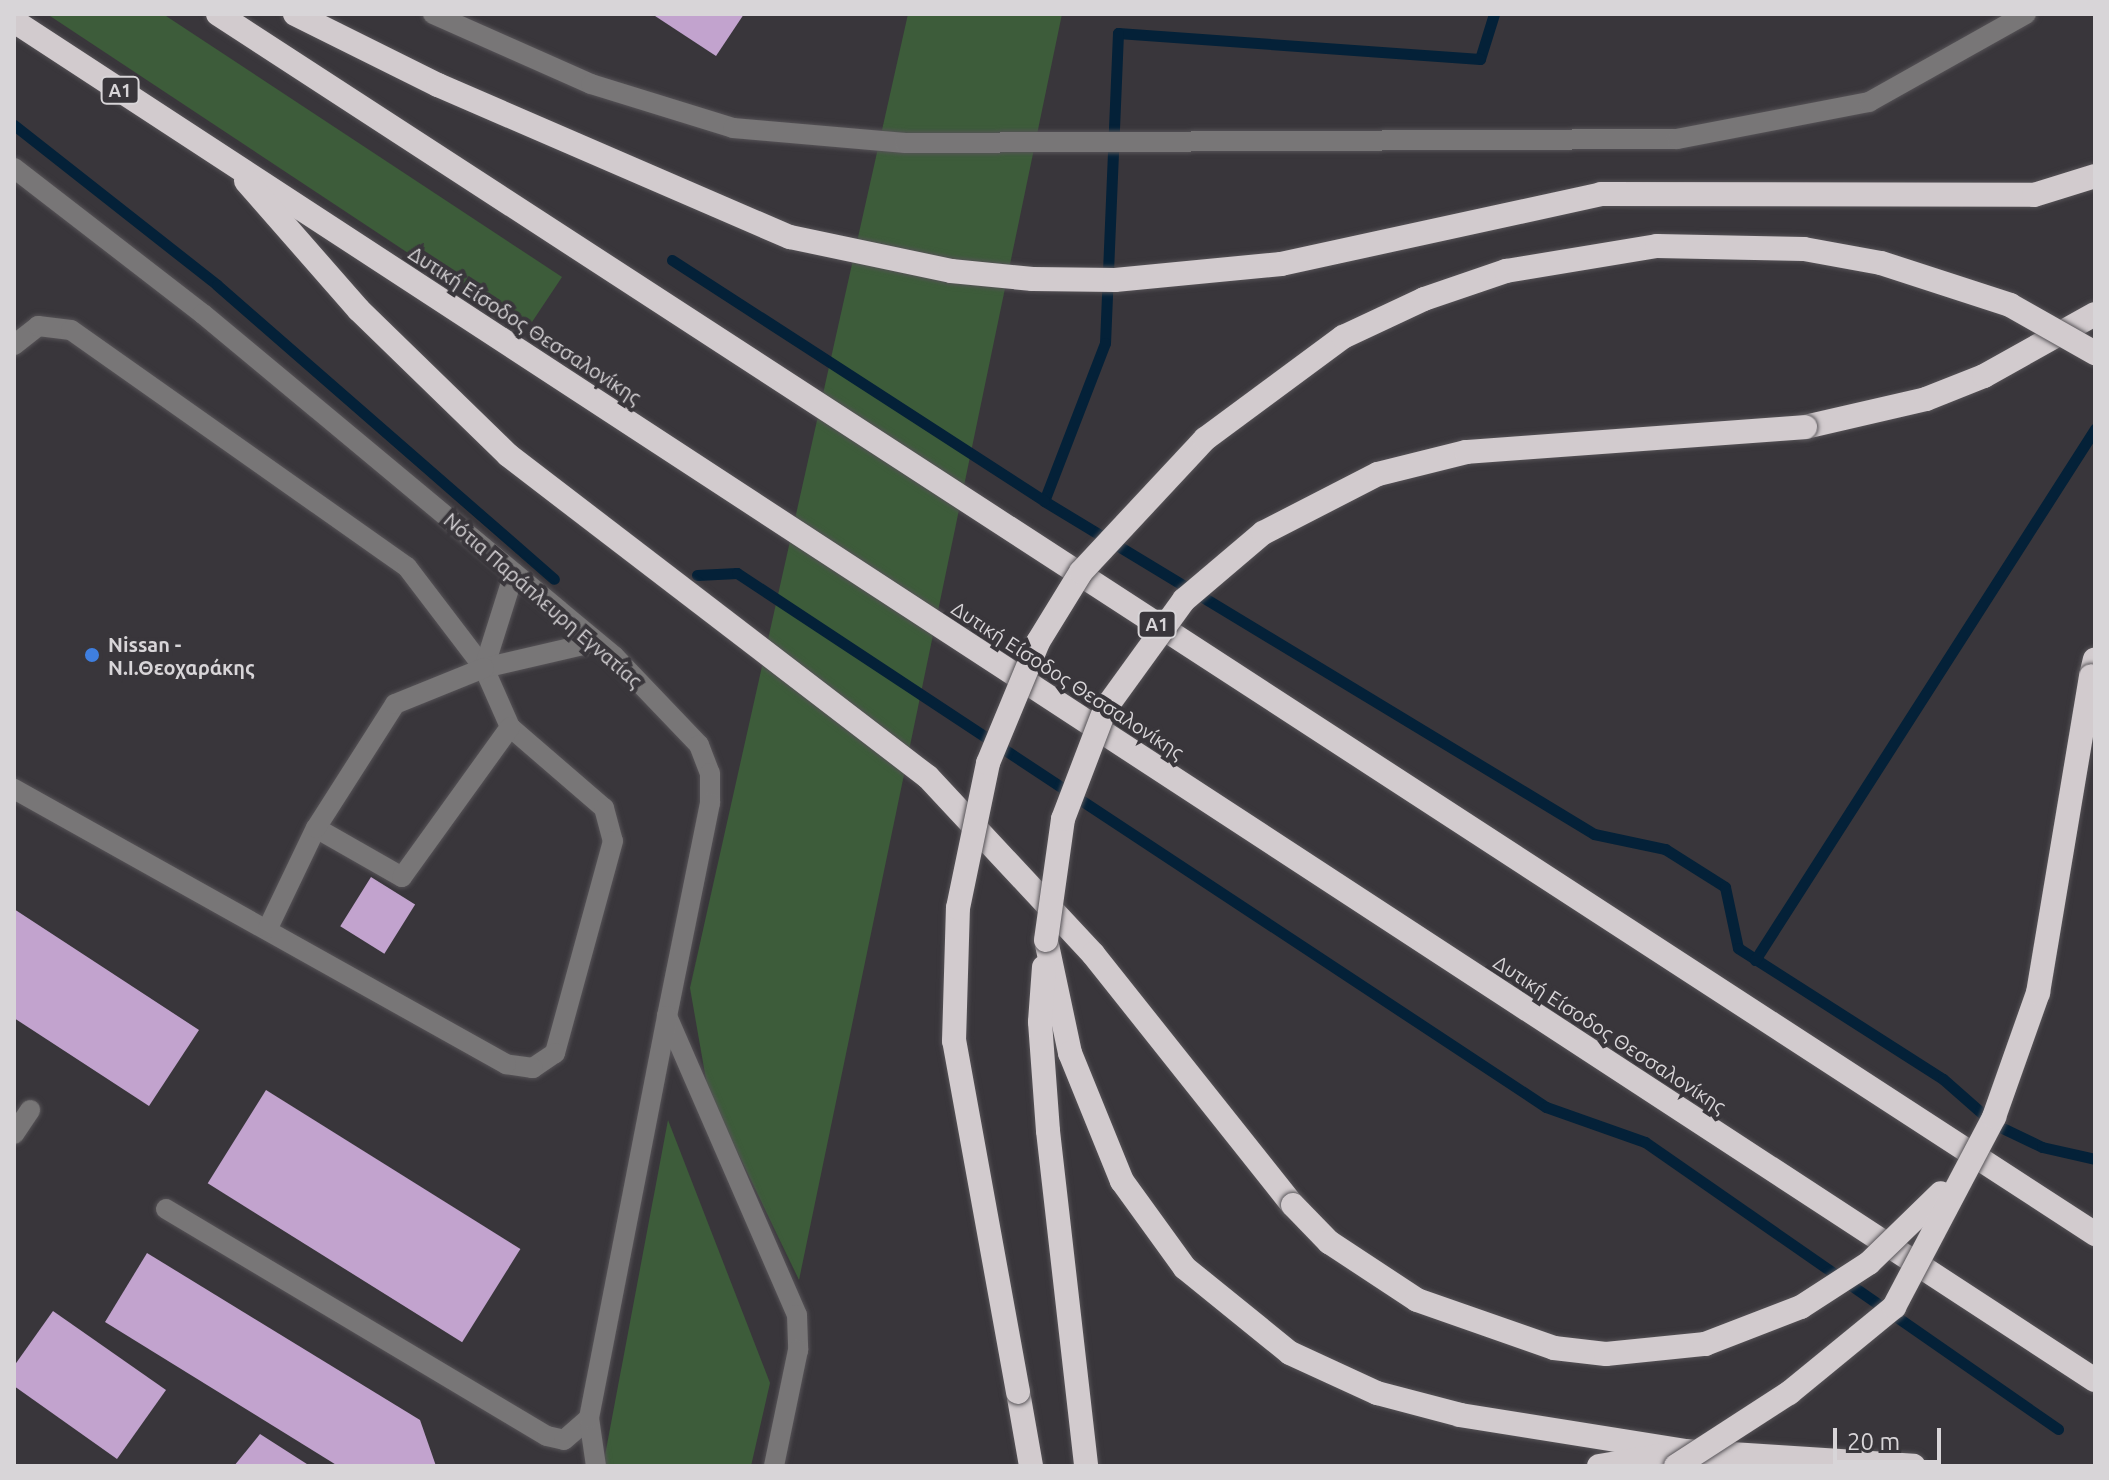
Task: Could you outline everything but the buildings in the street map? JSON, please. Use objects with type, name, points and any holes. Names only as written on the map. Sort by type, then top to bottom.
[{"type":"highway","name":"Α1","points":[[218,14],[2095,1234]]},
{"type":"highway","points":[[295,14],[467,98],[790,237],[951,271],[1115,280],[1281,264],[1601,194],[2034,195],[2095,176]]},
{"type":"highway","name":"Δυτική Είσοδος Θεσσαλονίκης","points":[[14,21],[2095,1380]]},
{"type":"highway","points":[[226,158],[359,310],[508,455],[928,777],[971,819],[1093,954],[1293,1205],[1372,1276],[1461,1319],[1554,1348],[1658,1353],[1750,1330],[1837,1287],[1959,1174]]},
{"type":"highway","points":[[1031,1466],[954,1041],[958,908],[988,763],[1038,642],[1081,572],[1205,439],[1343,337],[1424,299],[1506,271],[1657,246],[1804,249],[1881,263],[2010,305],[2095,353]]},
{"type":"highway","points":[[1086,1466],[1065,1292],[1040,1022],[1046,940],[1063,819],[1105,709],[1184,600],[1263,533],[1378,474],[1466,452],[1805,427],[1926,399],[1984,376],[2095,314]]},
{"type":"highway","points":[[1046,940],[1070,1053],[1122,1181],[1185,1268],[1234,1314],[1290,1353],[1377,1393],[1460,1415],[1680,1459],[1789,1393],[1894,1307],[1959,1174],[1994,1117],[2038,993],[2095,659]]},
{"type":"highway","points":[[1599,1466],[1680,1459],[1914,1466]]},
{"type":"street","points":[[436,16],[591,84],[733,128],[905,143],[1139,143],[1677,139],[1869,102],[2026,14]]},
{"type":"street","name":"Νότια Παράπλευρη Εγνατίας","points":[[14,168],[596,642],[690,733],[710,773],[667,1016],[589,1418],[596,1466]]},
{"type":"street","points":[[14,345],[38,326],[71,330],[407,567],[484,668],[510,727],[604,808],[613,830],[575,993],[546,1062],[506,1064],[268,928],[14,789]]},
{"type":"street","points":[[484,668],[514,573]]},
{"type":"street","points":[[268,928],[316,828],[395,704],[484,668],[596,642]]},
{"type":"street","points":[[316,828],[402,877],[510,727]]},
{"type":"street","points":[[667,1016],[797,1315],[798,1350],[774,1466]]},
{"type":"street","points":[[14,1134],[30,1110]]},
{"type":"street","points":[[166,1209],[547,1436],[564,1440],[589,1418]]},
{"type":"green space","points":[[47,14],[163,14],[562,277],[526,331]]},
{"type":"green space","points":[[908,14],[1062,14],[799,1280],[708,1091],[690,988]]},
{"type":"green space","points":[[668,1120],[770,1383],[751,1466],[603,1466]]},
{"type":"waterway","points":[[1494,14],[1480,59],[1118,33],[1105,343],[1044,501],[1594,834],[1665,849],[1725,887],[1738,948],[1943,1079],[1994,1124],[2042,1147],[2095,1159]]},
{"type":"waterway","points":[[14,125],[217,285],[554,579]]},
{"type":"waterway","points":[[672,260],[1044,501]]},
{"type":"waterway","points":[[1755,960],[2095,429]]},
{"type":"waterway","points":[[697,575],[737,573],[1546,1107],[1645,1142],[2058,1429]]},
{"type":"place","name":"Nissan - Ν.Ι.Θεοχαράκης","points":[[92,655]]}]
